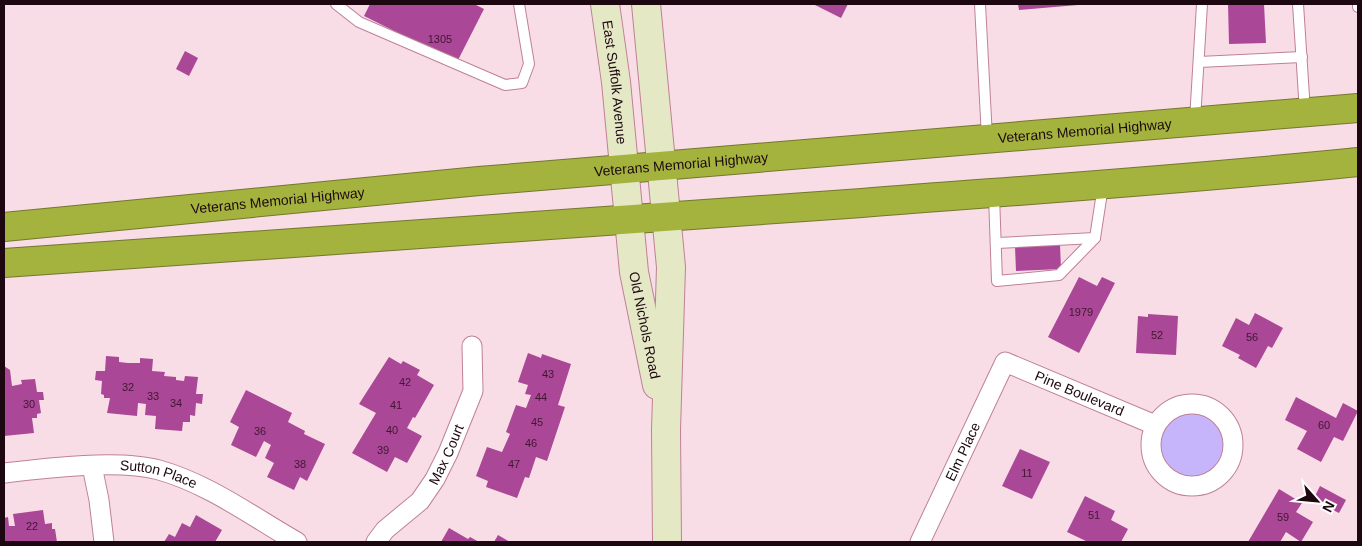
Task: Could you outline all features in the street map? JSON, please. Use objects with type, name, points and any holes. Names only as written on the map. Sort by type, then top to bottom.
[{"type":"highway","name":"Veterans Memorial Highway","points":[[4,227],[469,182],[1358,108]]},
{"type":"highway","points":[[4,264],[666,218],[1224,176],[1358,162]]},
{"type":"street","name":"East Suffolk Avenue","points":[[605,4],[616,82],[628,220]]},
{"type":"street","points":[[646,4],[666,218]]},
{"type":"street","name":"Old Nichols Road","points":[[666,218],[671,267],[666,430],[667,542]]},
{"type":"street","name":"Old Nichols Road","points":[[628,220],[634,272],[666,430]]},
{"type":"street","name":"Max Court","points":[[376,542],[385,530],[420,501],[435,479],[448,453],[473,391],[472,346]]},
{"type":"street","name":"Pine Boulevard","points":[[1005,362],[1155,425]]},
{"type":"street","name":"Elm Place","points":[[920,542],[1005,362]]},
{"type":"street","points":[[1187,403],[1213,408],[1223,417],[1230,429],[1233,442],[1232,456],[1226,468],[1216,478],[1204,485],[1183,485],[1165,476],[1155,466],[1151,453],[1150,439],[1155,425],[1163,414],[1174,407],[1187,403]]},
{"type":"street","points":[[92,466],[99,500],[104,542]]},
{"type":"street","name":"Sutton Place","points":[[4,473],[92,466],[148,468],[190,480],[297,542]]},
{"type":"lane","points":[[336,4],[359,22],[505,85],[522,83],[529,64],[519,4]]},
{"type":"lane","points":[[980,4],[987,139]]},
{"type":"lane","points":[[1194,122],[1202,4]]},
{"type":"lane","points":[[1298,4],[1305,113]]},
{"type":"lane","points":[[1199,62],[1302,57]]},
{"type":"lane","points":[[994,193],[997,281],[1059,274],[1095,238],[1103,185]]},
{"type":"lane","points":[[997,243],[1095,238]]},
{"type":"shaded area","points":[[1186,412],[1198,412],[1210,417],[1220,427],[1225,439],[1223,458],[1210,473],[1198,478],[1186,478],[1174,473],[1164,463],[1159,451],[1159,439],[1164,427],[1174,417]]},
{"type":"building","points":[[370,4],[474,4],[484,9],[457,62],[364,16]]},
{"type":"building","points":[[813,4],[848,4],[841,18]]},
{"type":"building","points":[[1018,4],[1077,4],[1078,5],[1019,10]]},
{"type":"building","points":[[1228,4],[1264,4],[1266,43],[1229,44]]},
{"type":"building","points":[[185,51],[198,58],[189,76],[176,69]]},
{"type":"building","points":[[1060,244],[1061,269],[1016,271],[1015,247]]},
{"type":"building","points":[[1079,277],[1097,286],[1102,277],[1115,283],[1079,353],[1048,337]]},
{"type":"building","points":[[1255,313],[1283,328],[1272,348],[1268,346],[1256,368],[1238,358],[1240,355],[1222,346],[1236,318],[1249,325]]},
{"type":"building","points":[[1148,314],[1178,316],[1176,355],[1136,353],[1138,316],[1148,317]]},
{"type":"building","points":[[528,353],[541,358],[542,354],[571,364],[558,405],[565,407],[547,461],[536,457],[529,478],[525,477],[517,498],[486,487],[488,481],[476,476],[487,447],[502,452],[510,434],[506,432],[516,405],[526,408],[531,395],[525,394],[528,385],[518,382]]},
{"type":"building","points":[[106,356],[119,357],[119,362],[128,363],[140,363],[140,358],[153,359],[152,371],[165,372],[164,376],[176,377],[176,380],[184,381],[185,376],[198,377],[196,394],[203,394],[202,404],[196,403],[195,416],[190,415],[190,422],[183,422],[182,431],[155,429],[156,416],[145,415],[146,404],[138,403],[137,416],[107,413],[110,398],[104,398],[104,395],[101,394],[102,381],[95,380],[96,371],[105,371]]},
{"type":"building","points":[[389,357],[401,364],[403,361],[420,370],[417,375],[434,385],[407,428],[422,436],[407,463],[395,457],[387,472],[352,453],[376,413],[359,404]]},
{"type":"building","points":[[4,366],[10,370],[12,386],[22,384],[21,380],[35,379],[37,392],[43,392],[44,400],[39,400],[41,413],[37,414],[37,418],[32,418],[34,433],[4,436]]},
{"type":"building","points":[[246,390],[292,413],[288,422],[305,431],[304,434],[325,444],[307,481],[300,477],[294,490],[267,477],[274,463],[265,458],[271,445],[264,441],[256,457],[231,445],[239,427],[230,422]]},
{"type":"building","points":[[1296,397],[1336,418],[1343,403],[1358,411],[1343,441],[1334,437],[1321,462],[1297,449],[1307,431],[1285,420]]},
{"type":"building","points":[[1020,449],[1050,462],[1032,499],[1002,486]]},
{"type":"building","points":[[1320,486],[1346,500],[1339,513],[1313,500]]},
{"type":"building","points":[[1279,489],[1302,503],[1296,512],[1313,522],[1301,542],[1286,532],[1280,542],[1248,542]]},
{"type":"building","points":[[1085,496],[1115,511],[1111,520],[1128,529],[1121,542],[1088,542],[1067,532]]},
{"type":"building","points":[[43,510],[45,524],[52,523],[52,529],[55,529],[57,542],[4,542],[4,518],[8,517],[9,526],[15,526],[13,514]]},
{"type":"building","points":[[196,515],[222,530],[215,542],[164,542],[169,534],[175,537],[182,523],[190,527]]},
{"type":"building","points":[[449,528],[468,539],[470,537],[479,542],[441,542]]},
{"type":"building","points":[[498,535],[510,542],[494,542]]}]
